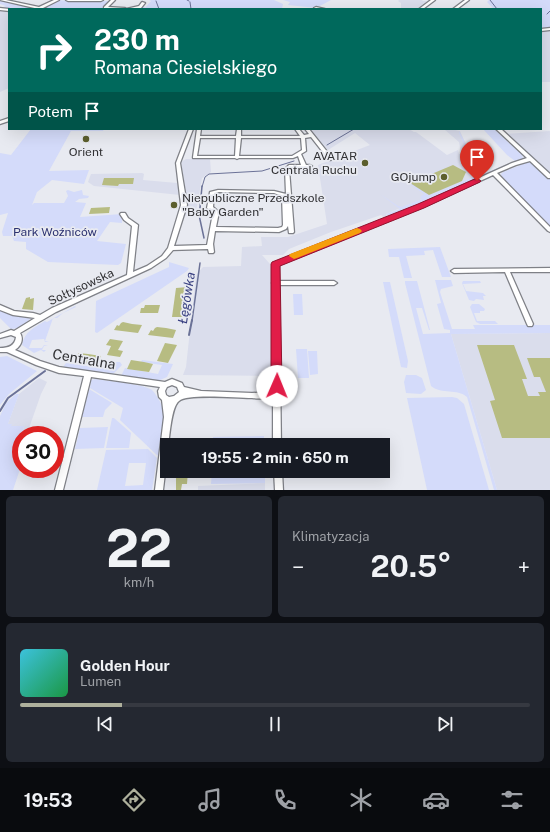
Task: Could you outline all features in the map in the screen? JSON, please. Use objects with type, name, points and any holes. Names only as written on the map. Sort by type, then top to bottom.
[{"type":"street","points":[[2,0],[38,8],[57,0]]},
{"type":"street","points":[[18,3],[25,0]]},
{"type":"street","points":[[68,0],[101,0]]},
{"type":"street","points":[[113,0],[105,8],[110,8],[118,0],[116,0]]},
{"type":"street","points":[[422,8],[433,0]]},
{"type":"street","points":[[456,8],[467,0]]},
{"type":"street","points":[[138,8],[143,3]]},
{"type":"street","name":"Sołtysowska","points":[[17,335],[41,318],[61,307],[161,261],[171,248],[184,202],[178,163],[191,130]]},
{"type":"street","points":[[199,130],[195,157],[237,158],[290,157],[299,154],[304,151],[303,137],[298,130]]},
{"type":"street","points":[[237,158],[239,130]]},
{"type":"street","points":[[308,130],[331,159]]},
{"type":"street","points":[[499,130],[550,177]]},
{"type":"street","points":[[198,137],[303,137],[312,135]]},
{"type":"street","points":[[299,154],[304,166]]},
{"type":"street","points":[[277,438],[275,266],[279,262],[421,206],[519,162],[530,159]]},
{"type":"street","points":[[291,232],[287,169],[291,166],[310,166]]},
{"type":"street","points":[[494,173],[550,230]]},
{"type":"street","points":[[171,248],[211,249],[213,229],[216,212],[210,208],[212,193],[218,191],[274,192],[284,195],[286,225],[284,228],[213,229]]},
{"type":"street","name":"Sołtysowska","points":[[124,214],[126,219],[135,225],[130,276]]},
{"type":"street","points":[[454,271],[550,270]]},
{"type":"street","points":[[507,271],[530,324]]},
{"type":"street","points":[[275,283],[334,283]]},
{"type":"street","name":"Sołtysowska","points":[[0,307],[16,314],[33,315],[41,318]]},
{"type":"street","points":[[2,333],[17,335],[18,342],[16,345],[21,354]]},
{"type":"street","points":[[3,351],[16,345]]},
{"type":"street","name":"Centralna","points":[[3,351],[21,354],[49,367],[146,383],[163,388]]},
{"type":"street","points":[[58,490],[88,374]]},
{"type":"street","points":[[159,490],[168,417],[165,399],[161,395],[163,388],[175,382],[179,384],[179,395],[168,417]]},
{"type":"street","points":[[165,399],[169,400],[179,395],[199,393],[232,396],[276,395]]},
{"type":"street","points":[[278,478],[278,490]]},
{"type":"shaded area","points":[[398,1],[427,1],[418,8],[401,8],[401,3]]},
{"type":"shaded area","points":[[0,10],[8,11],[8,88],[0,92]]},
{"type":"shaded area","points":[[550,31],[550,82],[542,82],[542,32]]},
{"type":"shaded area","points":[[310,130],[411,130],[416,132],[447,155],[458,150],[459,154],[461,154],[459,142],[445,130],[455,130],[460,131],[480,175],[386,214],[388,216],[384,217],[381,215],[331,232],[289,249],[283,255],[262,255],[270,264],[271,272],[272,376],[183,375],[186,367],[196,275],[203,267],[241,266],[242,247],[262,246],[261,237],[288,237],[327,224],[318,165],[370,145],[355,133],[328,150]]},
{"type":"shaded area","points":[[550,131],[550,174],[506,134]]},
{"type":"shaded area","points":[[186,159],[210,159],[211,172],[202,178],[195,217],[184,216],[187,198],[181,162]]},
{"type":"shaded area","points":[[91,174],[144,174],[143,180],[177,183],[180,195],[94,186],[88,182]]},
{"type":"shaded area","points":[[550,333],[550,490],[497,490],[451,334]]},
{"type":"shaded area","points":[[39,378],[47,382],[41,394],[30,426],[11,426],[8,424],[19,394]]},
{"type":"shaded area","points":[[265,483],[265,490],[198,490],[198,486]]},
{"type":"green space","points":[[0,0],[36,8],[8,8],[8,12],[3,11],[6,10],[1,8],[6,6],[0,4]]},
{"type":"green space","points":[[58,0],[81,2],[109,1],[102,8],[42,8]]},
{"type":"green space","points":[[149,0],[274,0],[283,4],[282,8],[145,8],[151,1]]},
{"type":"green space","points":[[283,0],[331,0],[316,8],[288,5],[290,2]]},
{"type":"green space","points":[[489,0],[550,0],[550,29],[542,28],[542,8],[493,8],[487,2]]},
{"type":"green space","name":"Park Woźniców","points":[[30,130],[104,130],[71,131],[49,171],[89,170],[84,184],[52,180],[37,192],[32,205],[34,203],[64,203],[68,196],[66,191],[68,190],[74,192],[82,190],[83,195],[89,196],[88,198],[79,199],[75,202],[86,203],[80,217],[122,214],[122,223],[110,222],[97,241],[126,244],[121,263],[118,265],[48,262],[26,249],[26,242],[14,241],[12,236],[3,236],[2,232],[8,213],[0,215],[0,153],[11,155]]},
{"type":"green space","points":[[484,130],[495,130],[522,155],[523,158],[389,216],[386,214],[400,209],[380,194],[402,207],[422,199],[420,197],[424,194],[407,182],[449,166],[411,183],[429,195],[478,175],[459,131],[481,175],[515,161],[507,155]]},
{"type":"green space","points":[[528,162],[532,163],[550,179],[550,228],[502,178],[501,174],[503,172]]},
{"type":"green space","points":[[440,247],[451,277],[442,277],[433,250],[424,251],[425,255],[406,256],[412,278],[404,278],[399,257],[389,257],[388,249]]},
{"type":"green space","points":[[169,262],[189,268],[187,271],[97,333],[95,332],[96,301],[169,267]]},
{"type":"green space","points":[[435,280],[451,280],[453,286],[441,289],[440,292],[452,329],[475,329],[473,325],[550,325],[550,333],[451,334],[497,490],[494,490],[467,397],[459,393],[435,389],[431,386],[405,281],[417,281],[430,330],[422,308],[416,308],[423,334],[450,333],[450,330],[444,329],[437,304],[441,303]]},
{"type":"green space","points":[[463,281],[480,281],[481,283],[463,284],[466,291],[483,293],[486,296],[483,296],[484,300],[469,300],[462,283]]},
{"type":"green space","points":[[383,282],[390,282],[408,361],[407,368],[401,367]]},
{"type":"green space","points":[[293,294],[302,294],[303,315],[294,315]]},
{"type":"green space","points":[[472,304],[479,304],[485,309],[484,311],[480,311],[480,313],[474,313],[477,321],[495,321],[498,324],[480,324],[476,322],[470,307]]},
{"type":"green space","points":[[75,306],[76,307],[63,313],[57,318],[54,318]]},
{"type":"green space","points":[[0,309],[14,316],[34,316],[19,328],[11,329],[0,318]]},
{"type":"green space","points":[[53,319],[45,341],[49,342],[45,342],[44,339],[32,340],[29,348],[42,348],[44,345],[48,345],[44,346],[42,350],[46,350],[44,352],[41,350],[34,353],[22,345],[25,336],[30,330],[45,321],[47,322]]},
{"type":"green space","points":[[296,349],[307,349],[309,378],[298,378]]},
{"type":"green space","points":[[308,351],[317,351],[318,374],[310,375]]},
{"type":"green space","points":[[7,356],[37,371],[9,394],[0,405],[0,357]]},
{"type":"green space","points":[[105,360],[111,361],[105,366],[109,368],[114,362],[120,362],[122,365],[113,374],[63,367],[66,363],[100,368]]},
{"type":"green space","points":[[142,360],[173,364],[167,377],[158,381],[121,376],[125,368],[158,374],[162,365],[141,362]]},
{"type":"green space","points":[[406,375],[416,375],[422,378],[426,390],[421,394],[406,393],[404,382]]},
{"type":"green space","points":[[96,379],[141,386],[154,392],[165,410],[161,438],[160,438],[159,457],[120,420],[123,408],[90,388],[91,380]]},
{"type":"green space","points":[[89,389],[112,403],[105,410],[103,417],[82,417]]},
{"type":"green space","points":[[16,394],[19,394],[8,424],[12,424],[12,478],[17,478],[13,490],[0,490],[0,416],[6,403]]},
{"type":"green space","points":[[407,398],[457,398],[464,404],[489,490],[427,490]]},
{"type":"green space","points":[[112,418],[114,418],[131,433],[129,448],[106,448]]},
{"type":"green space","points":[[108,427],[104,448],[75,449],[80,428]]},
{"type":"green space","points":[[264,436],[264,438],[213,438]]},
{"type":"green space","points":[[148,449],[157,458],[152,490],[97,490],[106,450]],"holes":[[[129,463],[146,463],[143,485],[125,486]]]},
{"type":"green space","points":[[211,478],[265,478],[265,483],[211,484]]},
{"type":"building","name":"GOjump","points":[[453,165],[466,172],[462,181],[429,195],[410,183]]},
{"type":"building","points":[[104,178],[134,178],[133,184],[119,184],[118,186],[102,185]]},
{"type":"building","points":[[110,207],[109,213],[89,214],[91,208]]},
{"type":"building","points":[[188,287],[184,317],[172,317],[176,288]]},
{"type":"building","points":[[30,297],[30,299],[34,298],[33,310],[22,309],[26,298]]},
{"type":"building","points":[[145,305],[160,305],[158,313],[140,313],[141,308],[144,308]]},
{"type":"building","points":[[123,322],[142,325],[138,333],[114,330],[117,325],[119,326]]},
{"type":"building","points":[[157,327],[176,330],[173,338],[148,335],[151,330],[153,331]]},
{"type":"building","points":[[110,339],[123,341],[118,350],[123,351],[120,357],[107,355],[111,346],[106,345]]},
{"type":"building","points":[[165,343],[177,345],[168,363],[157,361]]},
{"type":"building","points":[[477,345],[514,345],[527,379],[522,379],[528,396],[540,396],[538,392],[546,392],[540,377],[534,377],[527,358],[550,358],[550,438],[502,438],[490,401],[495,400]]},
{"type":"building","points":[[79,353],[101,356],[96,365],[72,361]]},
{"type":"building","points":[[131,360],[153,364],[149,372],[127,369]]},
{"type":"building","points":[[176,478],[187,478],[187,484],[182,484],[181,490],[176,490]]},
{"type":"waterway","name":"Łęgówka","points":[[490,0],[496,8]]},
{"type":"waterway","points":[[156,1],[159,8]]},
{"type":"waterway","points":[[190,2],[191,8]]},
{"type":"waterway","points":[[547,14],[550,11]]},
{"type":"waterway","name":"Łęgówka","points":[[327,145],[352,130]]},
{"type":"waterway","name":"Łęgówka","points":[[202,187],[205,177],[209,174],[262,171],[294,161]]},
{"type":"waterway","name":"Łęgówka","points":[[200,208],[202,186]]},
{"type":"waterway","name":"Łęgówka","points":[[199,215],[204,238]]},
{"type":"waterway","name":"Łęgówka","points":[[192,321],[200,263]]},
{"type":"waterway","name":"Łęgówka","points":[[189,335],[192,320]]},
{"type":"waterway","points":[[0,411],[8,398],[45,371]]},
{"type":"slow traffic","points":[[294,256],[357,231]]},
{"type":"place","name":"Orient","points":[[86,139]]},
{"type":"place","name":"AVATAR Centrala Ruchu","points":[[365,163]]},
{"type":"place","name":"GOjump","points":[[444,177]]},
{"type":"place","name":"Niepubliczne Przedszkole \"Baby Garden\"","points":[[174,205]]},
{"type":"route","points":[[277,386],[276,264],[280,261],[421,206],[477,181]]}]
